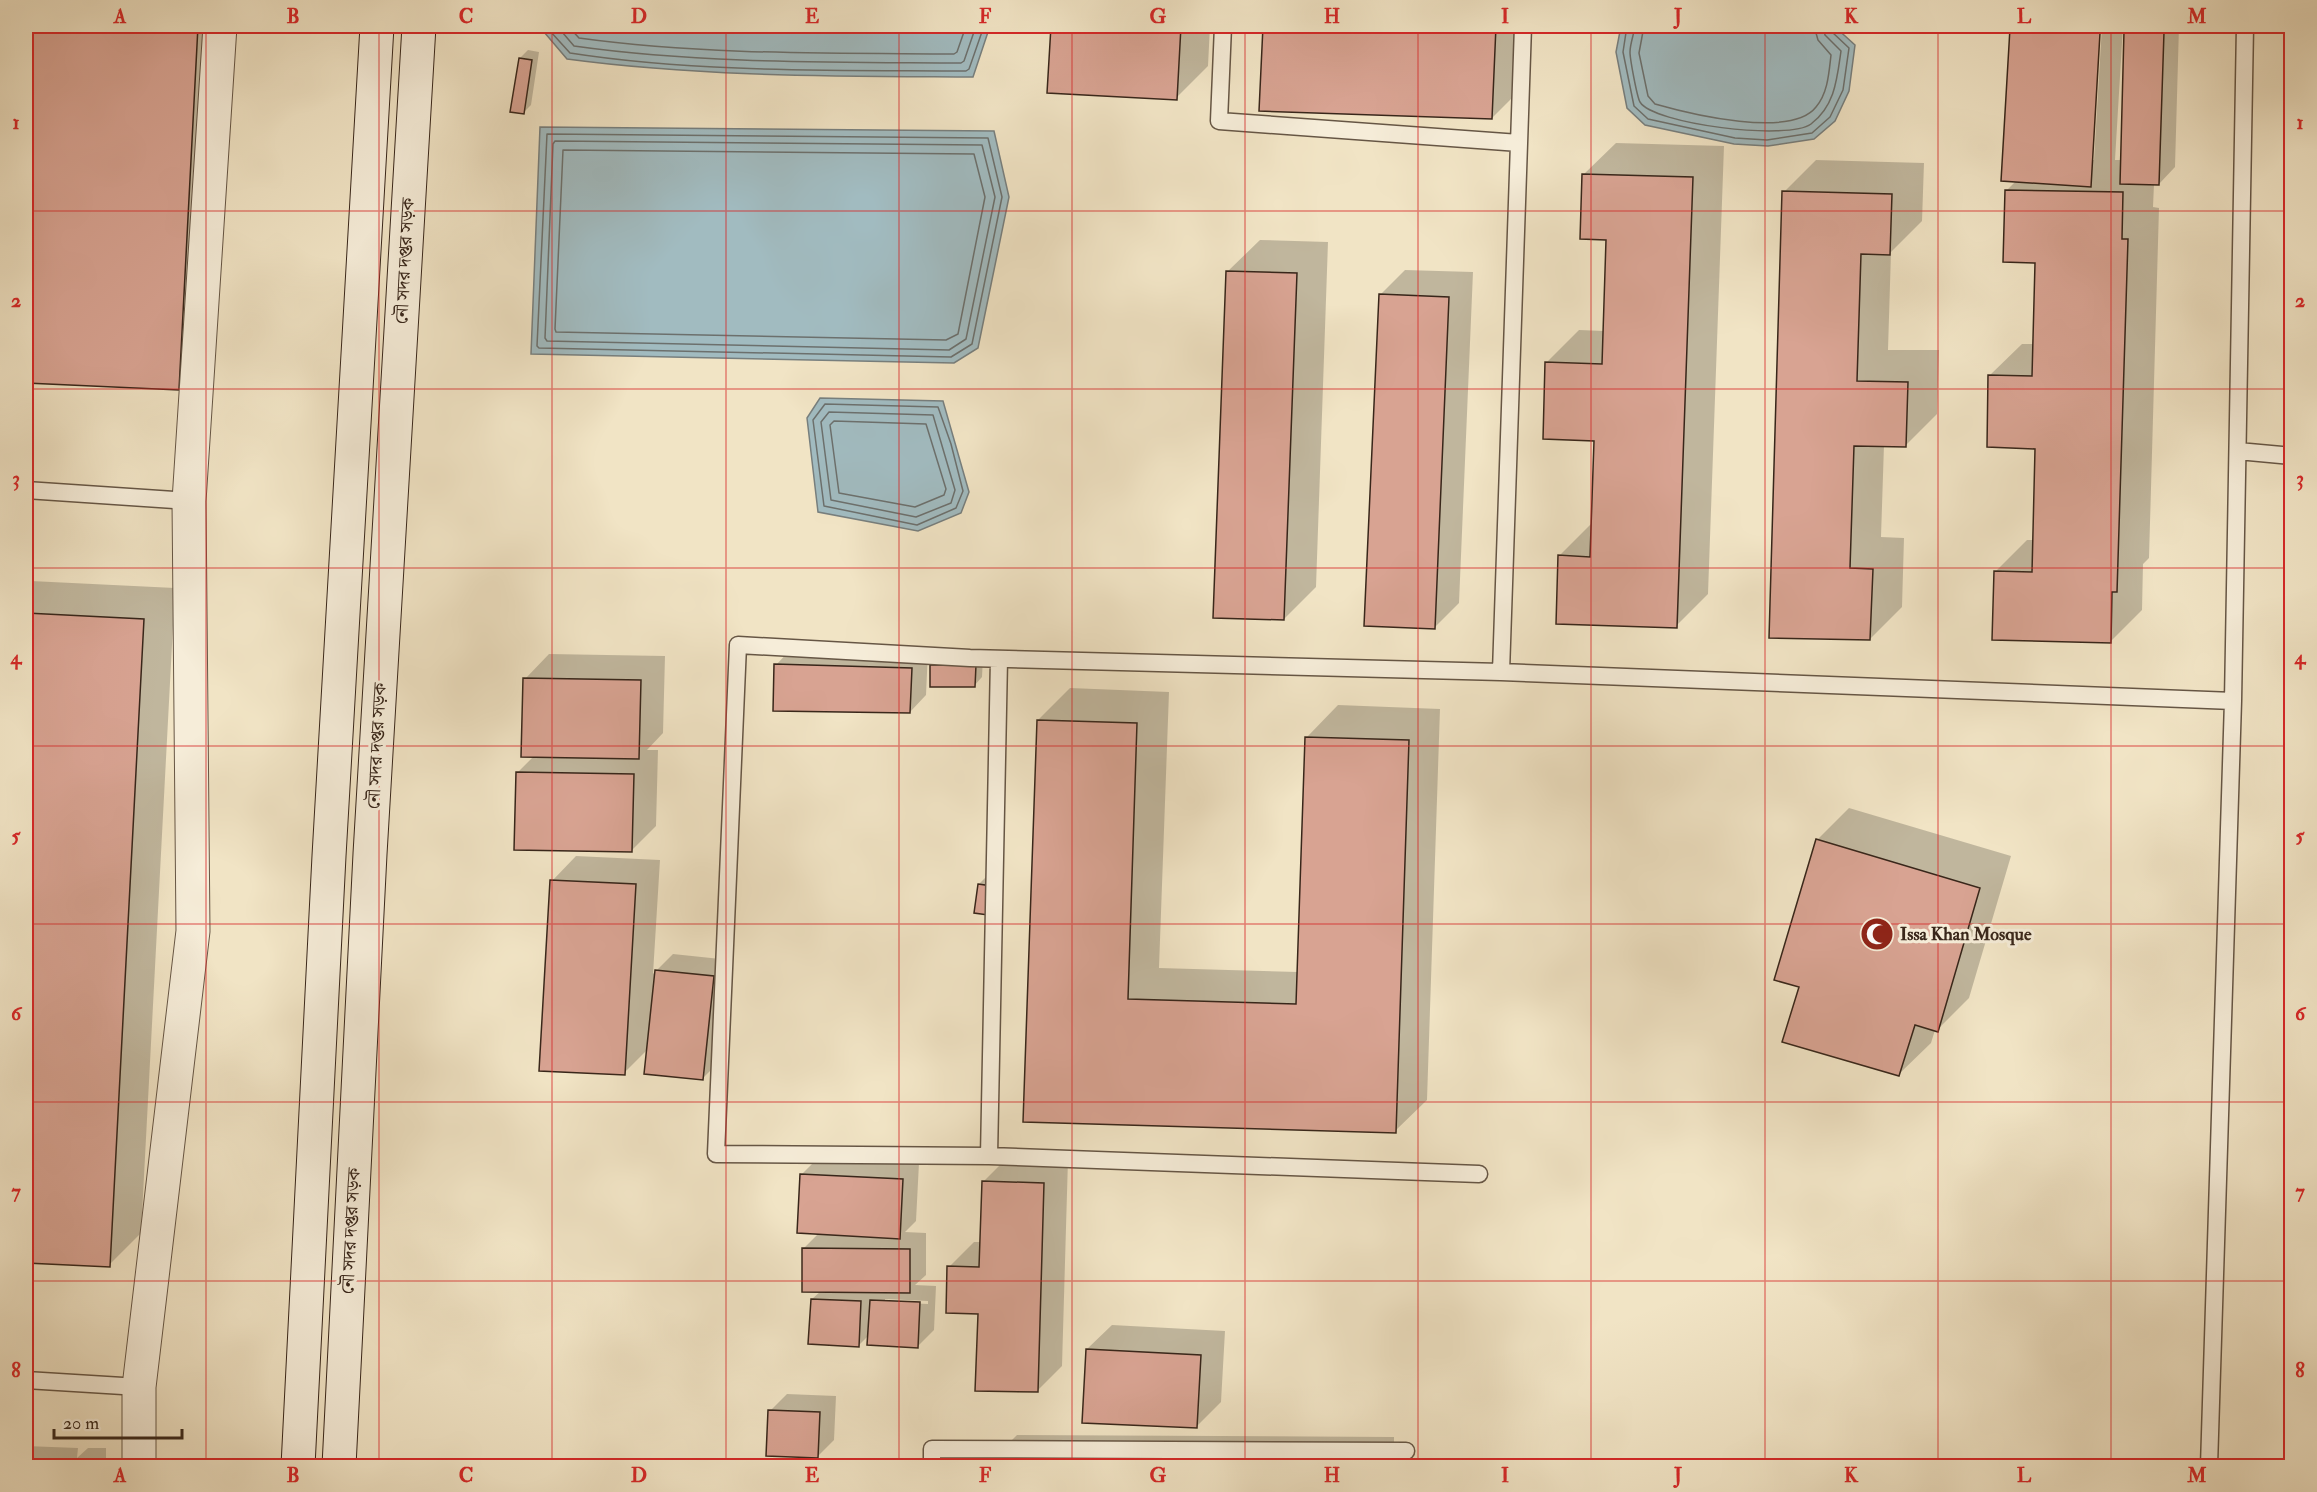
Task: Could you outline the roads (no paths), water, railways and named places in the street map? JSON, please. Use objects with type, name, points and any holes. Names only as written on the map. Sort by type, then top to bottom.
[{"type":"main road","points":[[139,1467],[139,1387],[193,931],[189,501],[220,26]]},
{"type":"main road","points":[[298,1467],[329,856],[376,26]]},
{"type":"main road","name":"নৌ সদর দপ্তর সড়ক","points":[[339,1467],[371,842],[419,26]]},
{"type":"lane","points":[[1223,26],[1218,121],[1519,143]]},
{"type":"lane","points":[[1501,672],[1523,26]]},
{"type":"lane","points":[[2209,1467],[2233,701],[2245,26]]},
{"type":"lane","points":[[2238,451],[2292,456]]},
{"type":"lane","points":[[26,490],[189,501]]},
{"type":"lane","points":[[1479,1174],[989,1155],[716,1154],[738,645],[999,658],[1501,672],[2233,701]]},
{"type":"lane","points":[[989,1155],[999,658]]},
{"type":"lane","points":[[26,1380],[139,1387]]},
{"type":"lane","points":[[932,1467],[932,1449],[1406,1452]]},
{"type":"water","points":[[544,26],[990,26],[973,77],[820,76],[617,65],[567,59],[544,32]]},
{"type":"water","points":[[1621,26],[1834,26],[1855,45],[1849,91],[1835,121],[1814,139],[1768,146],[1734,144],[1645,125],[1627,108],[1616,52]]},
{"type":"water","points":[[540,127],[994,131],[1009,197],[978,348],[954,363],[531,354]]},
{"type":"water","points":[[820,398],[943,401],[969,492],[961,513],[918,531],[818,512],[807,418]]},
{"type":"place","name":"Issa Khan Mosque","points":[[1877,934]]}]
